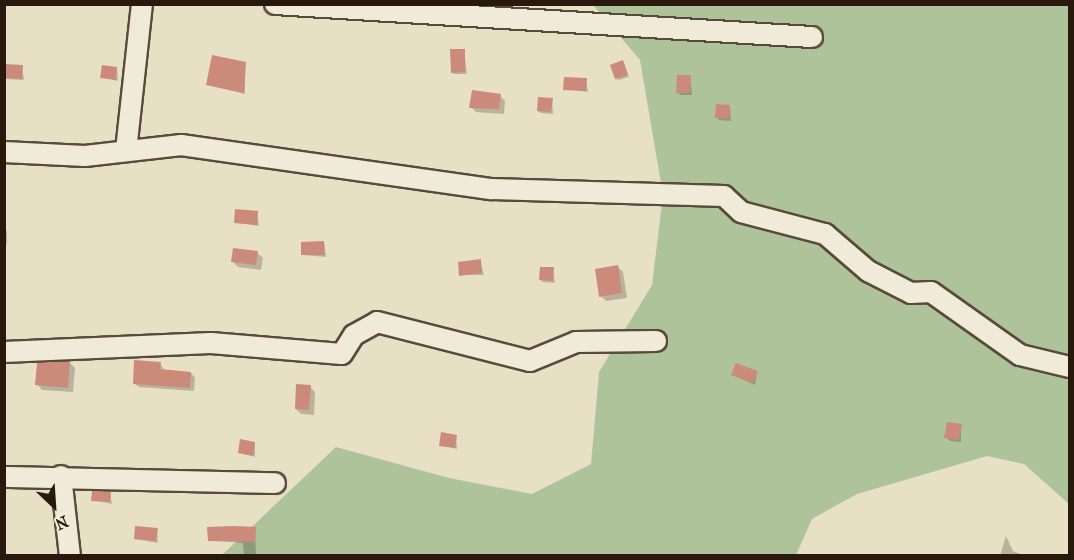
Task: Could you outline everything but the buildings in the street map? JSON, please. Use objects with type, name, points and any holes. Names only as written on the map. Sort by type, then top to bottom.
[{"type":"street","points":[[126,151],[142,4]]},
{"type":"street","points":[[275,4],[812,37]]},
{"type":"street","points":[[4,152],[85,156],[182,145],[492,189],[724,196],[741,212],[825,234],[868,271],[912,293],[931,292],[1020,355],[1070,367]]},
{"type":"street","points":[[4,352],[211,343],[342,354],[354,335],[377,322],[530,361],[576,342],[656,341]]},
{"type":"street","points":[[61,476],[70,555]]},
{"type":"street","points":[[4,477],[61,476],[275,483]]},
{"type":"green space","points":[[593,5],[1069,5],[1069,504],[1024,464],[987,456],[857,494],[812,519],[796,555],[221,556],[336,447],[449,478],[532,494],[591,464],[599,372],[652,285],[663,195],[640,60]]}]
